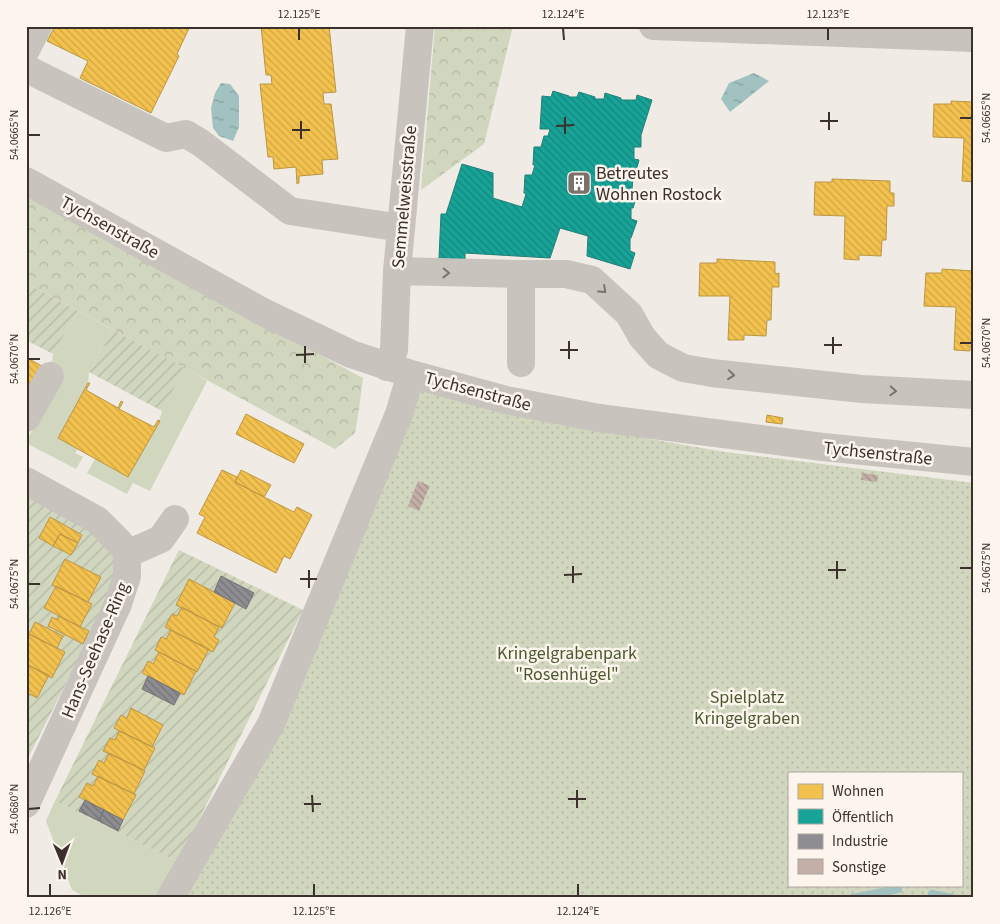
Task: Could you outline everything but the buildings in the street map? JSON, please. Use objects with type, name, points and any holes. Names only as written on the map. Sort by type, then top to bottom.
[{"type":"street","points":[[38,26],[26,64],[166,138],[186,134],[201,143],[290,211],[401,228]]},
{"type":"street","name":"Semmelweisstraße","points":[[170,898],[271,724],[395,423],[399,370],[394,350],[397,271],[420,26]]},
{"type":"street","points":[[653,26],[974,38]]},
{"type":"street","name":"Tychsenstraße","points":[[26,181],[265,313],[351,354],[399,370],[506,400],[599,418],[814,446],[974,462]]},
{"type":"street","points":[[397,271],[566,274],[592,280],[629,314],[642,338],[658,355],[683,368],[712,373],[862,389],[974,395]]},
{"type":"street","points":[[521,274],[521,363]]},
{"type":"street","points":[[26,418],[50,376]]},
{"type":"street","points":[[26,481],[97,520],[120,543],[127,554],[161,539],[175,519]]},
{"type":"street","name":"Hans-Seehase-Ring","points":[[26,804],[118,604],[127,576],[127,554]]},
{"type":"green space","points":[[435,26],[513,26],[484,144],[421,190]]},
{"type":"green space","points":[[26,197],[363,378],[355,433],[335,449],[26,283]]},
{"type":"green space","points":[[26,283],[78,311],[53,354],[26,340]]},
{"type":"green space","points":[[78,311],[113,330],[89,372],[88,383],[58,438],[78,449],[75,453],[83,457],[76,469],[26,443],[26,441],[64,372],[52,363],[53,354]]},
{"type":"green space","points":[[113,330],[185,368],[162,411],[89,372]]},
{"type":"green space","points":[[185,368],[207,381],[150,491],[133,483],[127,494],[87,473],[95,459],[128,477],[159,421],[162,411]]},
{"type":"green space","name":"Kringelgrabenpark \"Rosenhügel\"","points":[[419,390],[535,419],[725,452],[974,483],[974,898],[180,898]]},
{"type":"green space","points":[[26,495],[73,520],[107,543],[114,554],[117,572],[115,587],[26,762]]},
{"type":"green space","points":[[179,550],[303,610],[178,862],[55,801]]},
{"type":"green space","points":[[55,801],[178,862],[158,898],[87,898],[72,890],[46,821]]},
{"type":"water","points":[[754,73],[769,81],[730,112],[721,99],[729,83]]},
{"type":"water","points":[[221,83],[230,84],[239,96],[239,127],[233,141],[219,136],[213,128],[211,108],[215,93]]},
{"type":"waterway","points":[[853,898],[898,889]]},
{"type":"waterway","points":[[932,894],[952,898]]},
{"type":"place","name":"Betreutes Wohnen Rostock","points":[[579,183]]},
{"type":"park label","name":"Spielplatz Kringelgraben","points":[[747,708]]}]
